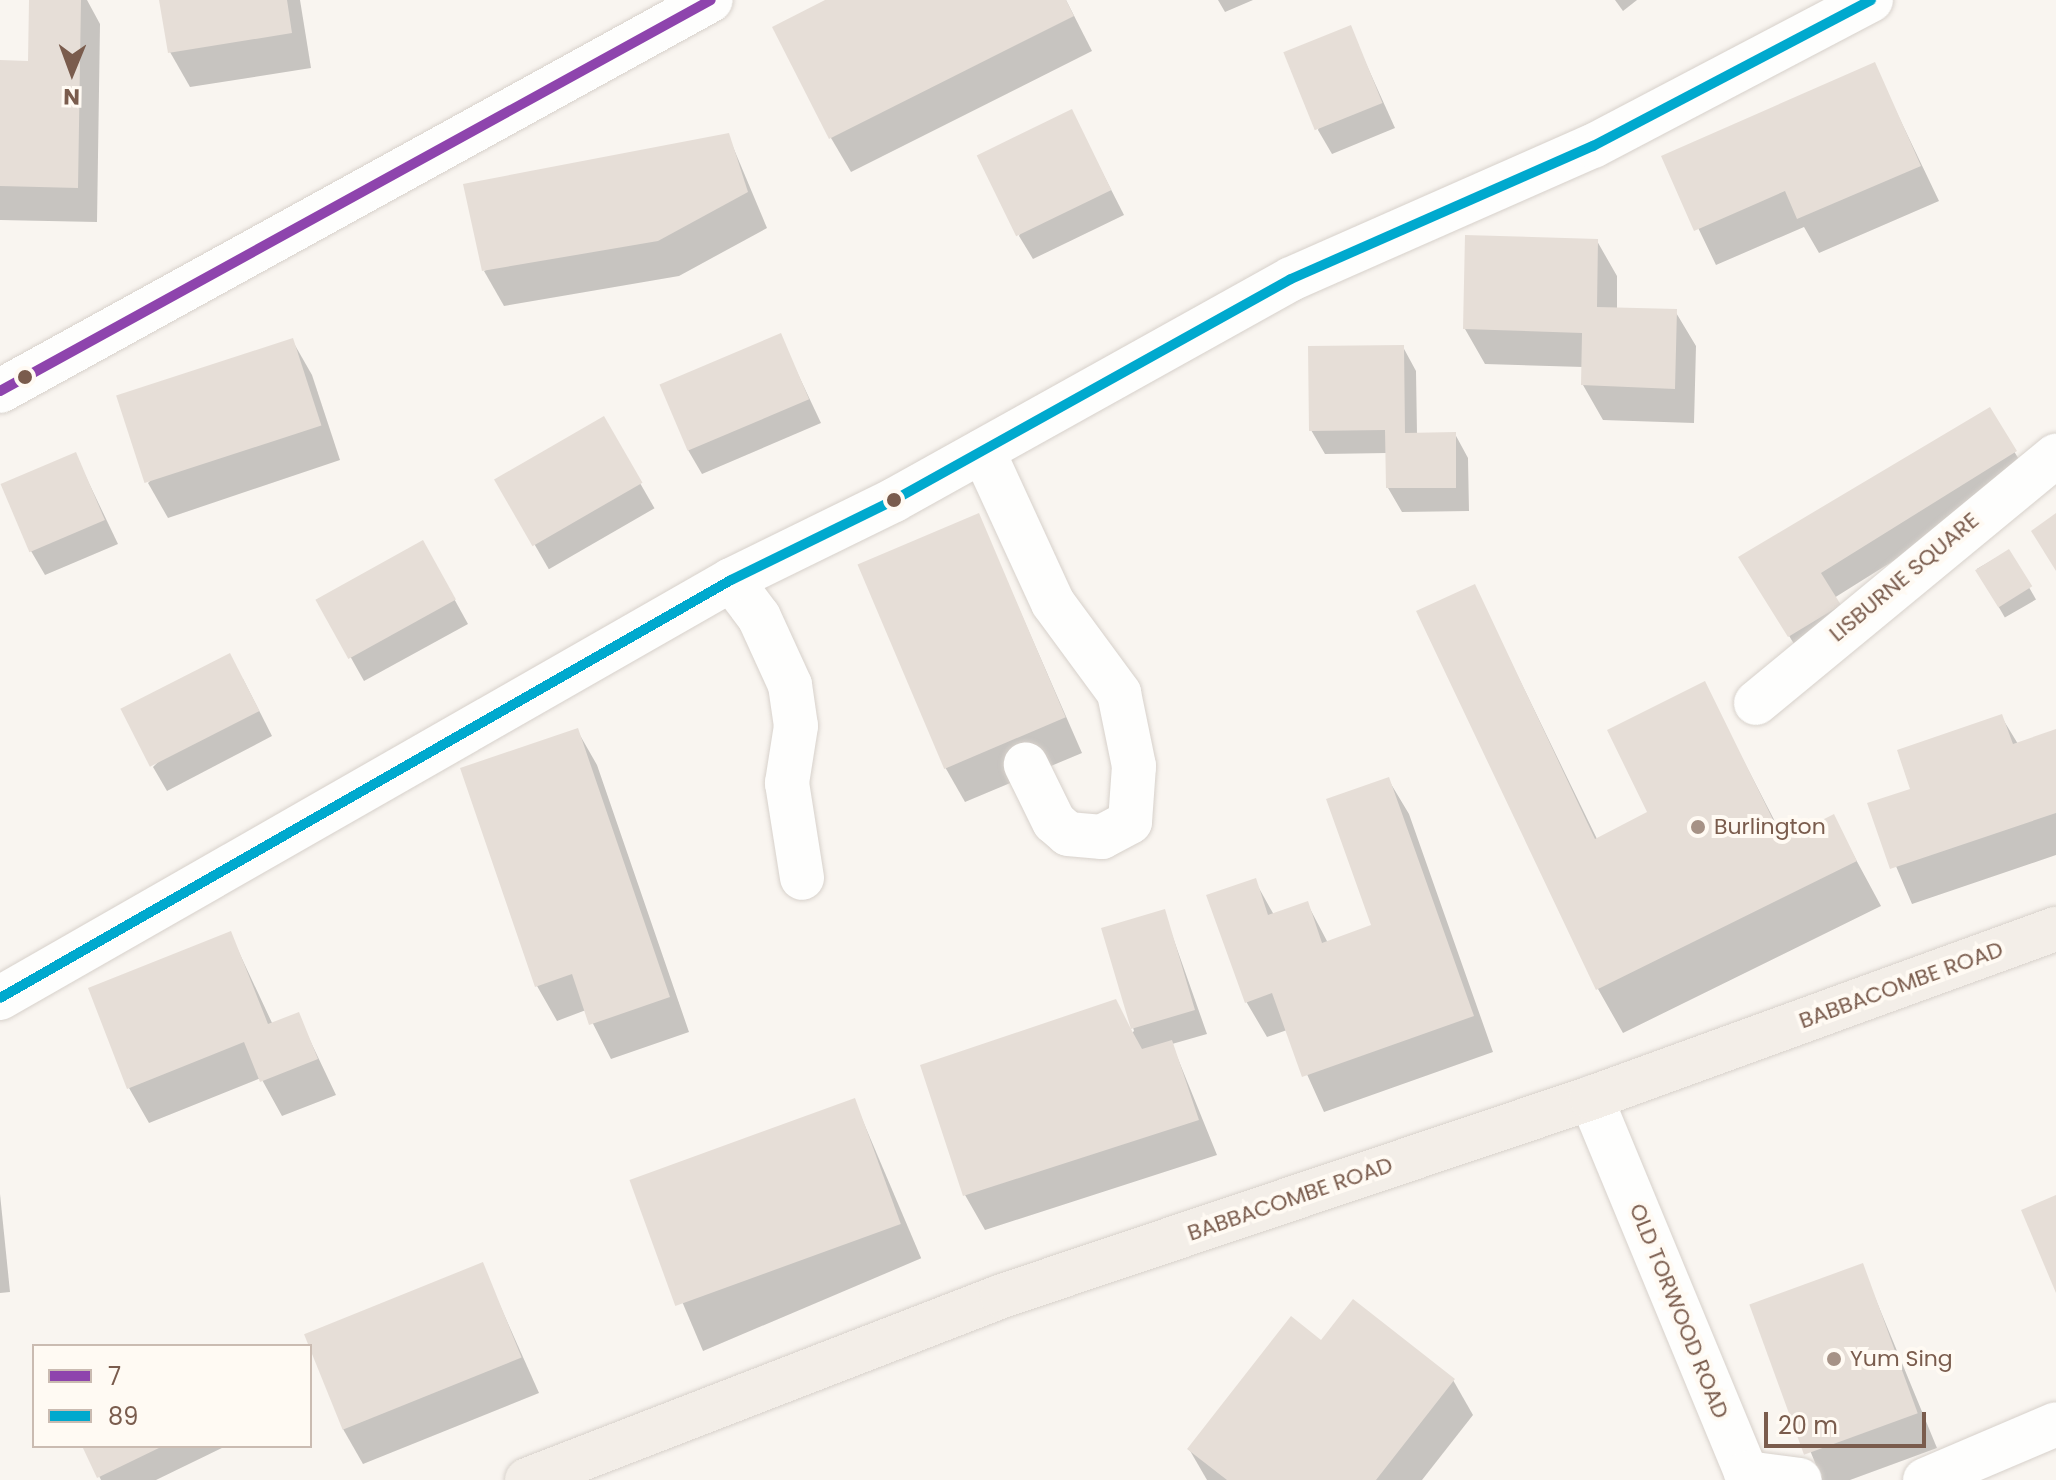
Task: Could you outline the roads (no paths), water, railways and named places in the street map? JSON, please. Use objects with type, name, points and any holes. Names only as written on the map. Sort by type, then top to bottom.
[{"type":"main road","name":"BABBACOMBE ROAD","points":[[527,1480],[1002,1296],[1591,1098],[2056,929]]},
{"type":"street","points":[[0,391],[711,0]]},
{"type":"street","points":[[0,998],[731,580],[983,451],[1291,279],[1593,146],[1871,0]]},
{"type":"street","points":[[983,451],[1053,603],[1119,693],[1134,766],[1130,822],[1102,837],[1068,834],[1054,822],[1026,765]]},
{"type":"street","name":"LISBURNE SQUARE","points":[[1756,703],[2056,456]]},
{"type":"street","points":[[731,580],[759,617],[790,685],[796,726],[787,783],[802,878]]},
{"type":"street","name":"OLD TORWOOD ROAD","points":[[1591,1098],[1743,1476],[1800,1480]]},
{"type":"street","points":[[1925,1480],[2056,1424]]},
{"type":"place","name":"Burlington","points":[[1698,827]]},
{"type":"place","name":"Yum Sing","points":[[1834,1359]]}]
